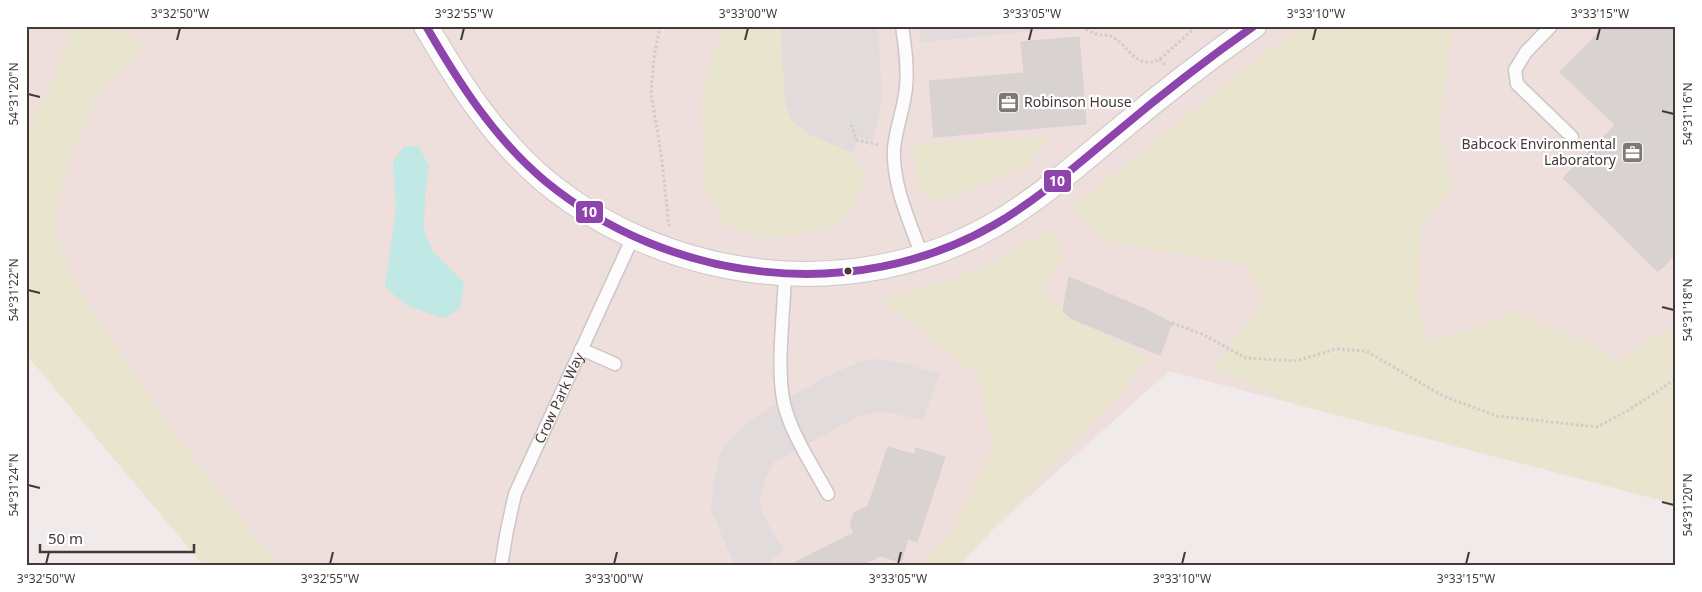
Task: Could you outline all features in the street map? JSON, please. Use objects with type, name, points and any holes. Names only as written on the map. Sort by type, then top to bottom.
[{"type":"street","points":[[426,26],[470,98],[491,127],[517,155],[572,202],[602,221],[668,252],[722,266],[756,272],[785,274],[860,270],[922,256],[964,240],[991,226],[1021,208],[1053,185],[1177,82],[1254,26]]},
{"type":"lane","points":[[902,26],[907,74],[906,89],[894,149],[895,174],[922,256]]},
{"type":"lane","points":[[1551,26],[1522,58],[1516,70],[1517,84],[1572,137]]},
{"type":"lane","name":"Crow Park Way","points":[[502,566],[515,494],[633,237]]},
{"type":"lane","points":[[785,274],[781,374],[784,403],[790,424],[828,494]]},
{"type":"lane","points":[[581,349],[615,364]]},
{"type":"path","points":[[660,26],[654,58],[651,93],[667,198],[670,228],[668,252]]},
{"type":"path","points":[[1086,29],[1096,34],[1112,36],[1128,52],[1141,61],[1154,62],[1160,59],[1197,26]]},
{"type":"path","points":[[1160,59],[1177,82]]},
{"type":"path","points":[[851,125],[857,140],[894,149]]},
{"type":"path","points":[[1172,323],[1202,334],[1246,358],[1296,361],[1336,349],[1366,351],[1443,396],[1497,416],[1597,427],[1627,411],[1676,379]]},
{"type":"shaded area","points":[[26,26],[1676,26],[1676,504],[1169,371],[983,538],[958,566],[204,566],[26,354]]},
{"type":"shaded area","points":[[81,26],[107,26],[145,45],[94,100],[64,177],[53,223],[74,281],[166,422],[252,534],[282,566],[204,566],[26,354],[26,134],[52,83],[70,33]]},
{"type":"shaded area","points":[[725,26],[781,26],[785,105],[791,119],[808,134],[852,153],[866,176],[848,216],[823,231],[762,239],[726,225],[703,187],[702,87]]},
{"type":"shaded area","points":[[781,26],[878,26],[882,101],[873,141],[858,137],[852,153],[808,134],[791,119],[785,105]]},
{"type":"shaded area","points":[[919,26],[1091,26],[921,42]]},
{"type":"shaded area","points":[[1306,26],[1453,26],[1438,133],[1455,183],[1421,227],[1418,296],[1425,340],[1467,331],[1515,312],[1588,343],[1619,361],[1676,323],[1676,504],[1292,403],[1212,368],[1264,302],[1246,265],[1108,242],[1073,207],[1265,53]]},
{"type":"shaded area","points":[[1050,137],[1026,167],[936,203],[917,188],[913,143]]},
{"type":"shaded area","points":[[1053,229],[1063,257],[1042,288],[1070,318],[1151,359],[959,566],[919,566],[952,532],[993,448],[979,377],[881,301],[982,269]]},
{"type":"shaded area","points":[[877,359],[899,362],[939,374],[923,420],[881,411],[857,417],[774,462],[759,497],[762,514],[784,550],[770,559],[774,566],[736,566],[711,510],[714,481],[721,451],[738,431],[762,412],[832,374],[860,362]]},
{"type":"water","points":[[405,146],[419,147],[429,166],[425,193],[424,230],[433,251],[464,283],[460,309],[443,318],[406,305],[385,287],[396,209],[393,161]]},
{"type":"building","name":"Babcock Environmental Laboratory","points":[[1605,26],[1676,26],[1676,254],[1658,272],[1563,178],[1615,125],[1560,72]]},
{"type":"building","name":"Robinson House","points":[[1079,37],[1086,124],[934,137],[929,81],[1024,73],[1021,42]]},
{"type":"building","points":[[1069,277],[1145,309],[1172,323],[1160,355],[1070,318],[1063,311]]},
{"type":"building","points":[[888,447],[915,455],[916,448],[945,457],[917,542],[908,539],[901,562],[880,556],[859,566],[788,566],[854,533],[850,523],[855,512],[868,506]]},
{"type":"transit line","name":"10","points":[[426,26],[465,89],[510,147],[545,181],[594,215],[648,242],[704,261],[763,272],[823,274],[882,267],[939,251],[994,225],[1042,193],[1168,90],[1254,26]]},
{"type":"place","name":"Robinson House","points":[[1008,102]]},
{"type":"place","name":"Babcock Environmental Laboratory","points":[[1632,152]]}]
